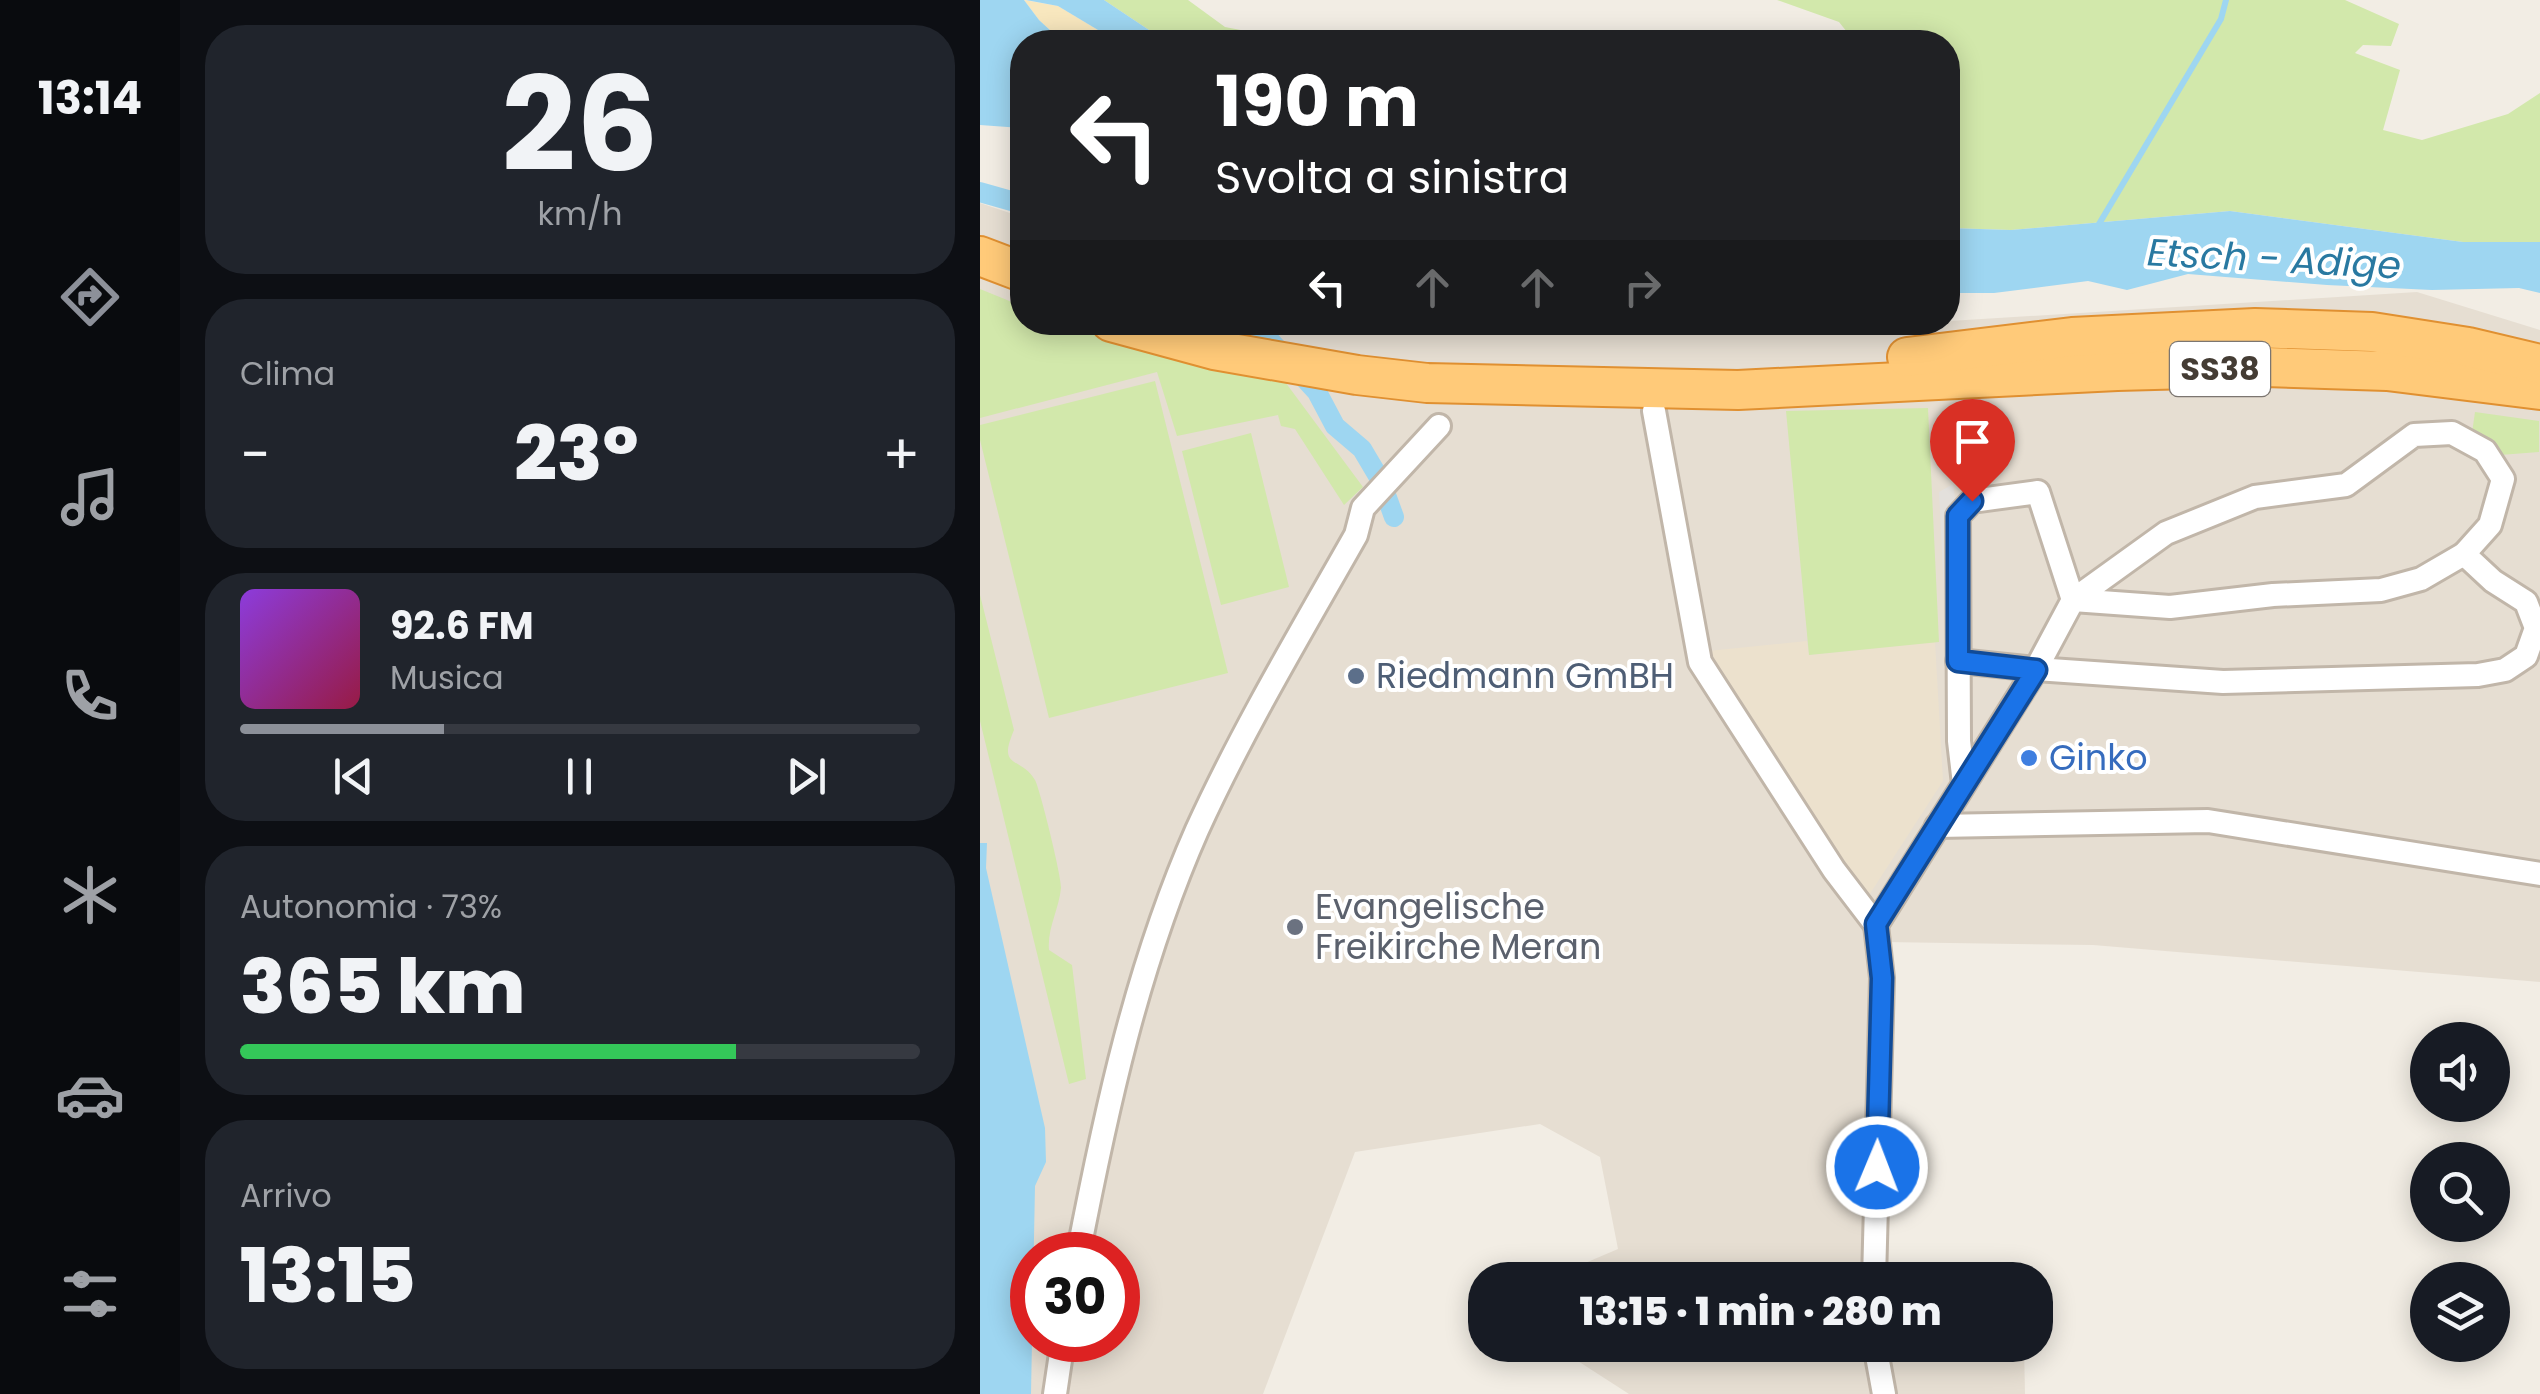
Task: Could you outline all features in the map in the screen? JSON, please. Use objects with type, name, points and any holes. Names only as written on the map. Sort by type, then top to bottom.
[{"type":"highway","points":[[980,256],[1010,267]]},
{"type":"highway","points":[[980,278],[1010,289]]},
{"type":"highway","name":"SS38","points":[[1159,335],[1214,350],[1357,376],[1932,356],[2072,338],[2254,328],[2372,332],[2468,347],[2540,364]]},
{"type":"highway","name":"SS38","points":[[1250,335],[1428,373],[1738,390],[2117,370],[2265,368],[2386,371],[2540,390]]},
{"type":"highway","points":[[2468,347],[2516,342],[2540,346]]},
{"type":"highway","points":[[2486,382],[2540,406]]},
{"type":"street","points":[[1654,411],[1700,662],[1834,870],[1876,924],[1882,978],[1874,1262]]},
{"type":"street","points":[[1083,1232],[1122,1047],[1142,978],[1196,832],[1261,702],[1356,535],[1363,508],[1439,426]]},
{"type":"street","points":[[1876,924],[2036,670],[2073,600],[2166,533],[2255,496],[2346,485],[2414,435],[2452,433],[2484,451],[2503,479],[2490,525],[2464,554],[2421,579],[2381,590],[2273,595],[2170,607],[2073,600]]},
{"type":"street","points":[[1964,784],[1958,741],[1958,516],[1972,501],[2038,492],[2073,600]]},
{"type":"street","points":[[1958,661],[2223,682],[2478,675],[2505,670],[2526,656],[2536,628],[2526,602],[2464,554]]},
{"type":"street","points":[[1936,826],[2208,821],[2540,874]]},
{"type":"street","points":[[1055,1394],[1060,1362]]},
{"type":"street","points":[[1877,1362],[1884,1394]]},
{"type":"shaded area","points":[[980,203],[1010,213],[1010,335],[1960,335],[1960,320],[2417,292],[2540,330],[2540,982],[2093,945],[1883,942],[1869,1262],[1588,1262],[1618,1249],[1600,1157],[1540,1124],[1355,1152],[1263,1394],[980,1394]]},
{"type":"shaded area","points":[[1953,484],[1958,516],[1958,641],[1946,635],[1939,492]]},
{"type":"shaded area","points":[[1807,641],[1809,655],[1935,642],[1943,781],[1862,906],[1698,652]]},
{"type":"shaded area","points":[[1579,1362],[2024,1362],[2025,1394],[1629,1394]]},
{"type":"green space","points":[[1104,0],[1188,0],[1225,27],[1241,30],[1149,30]]},
{"type":"green space","points":[[1777,0],[2345,0],[2399,24],[2391,46],[2363,45],[2355,53],[2400,70],[2383,130],[2422,140],[2508,114],[2540,93],[2540,242],[2463,242],[2230,211],[2011,230],[1960,228],[1960,30],[1845,30],[1839,22]]},
{"type":"green space","points":[[980,289],[1010,301],[1010,335],[1122,335],[1280,375],[1363,487],[1344,505],[1295,429],[1281,426],[1278,415],[1177,436],[1157,372],[980,418]]},
{"type":"green space","points":[[1155,381],[1228,673],[1049,718],[980,440],[980,425]]},
{"type":"green space","points":[[1928,408],[1939,642],[1809,655],[1786,411]]},
{"type":"green space","points":[[2475,412],[2539,421],[2539,452],[2500,455],[2472,433]]},
{"type":"green space","points":[[1251,433],[1289,587],[1221,605],[1182,451]]},
{"type":"green space","points":[[980,595],[1014,730],[1009,757],[1035,780],[1060,881],[1049,950],[1072,965],[1086,1079],[1069,1084],[980,721]]},
{"type":"sand","points":[[1024,0],[1058,6],[1098,30],[1050,30]]},
{"type":"water","points":[[980,0],[1024,0],[1050,30],[1010,30],[1010,127],[980,125]]},
{"type":"water","points":[[1026,0],[1104,0],[1149,30],[1098,30],[1058,6]]},
{"type":"water","name":"Etsch - Adige","points":[[2230,211],[2463,242],[2540,242],[2540,293],[2519,288],[2432,290],[2188,274],[2127,290],[2088,281],[1994,293],[1960,293],[1960,228],[2011,230]]},
{"type":"water","points":[[980,843],[987,843],[986,868],[1045,1128],[1046,1162],[1035,1186],[1034,1232],[1010,1232],[1010,1362],[1032,1362],[1031,1394],[980,1394]]},
{"type":"waterway","points":[[2099,224],[2221,19],[2226,0]]},
{"type":"waterway","points":[[980,192],[1010,201]]},
{"type":"waterway","points":[[1265,335],[1317,392],[1335,426],[1362,449],[1378,476]]},
{"type":"waterway","points":[[1386,495],[1394,517]]},
{"type":"place","name":"Riedmann GmBH","points":[[1356,676]]},
{"type":"place","name":"Ginko","points":[[2029,758]]},
{"type":"place","name":"Evangelische Freikirche Meran","points":[[1295,927]]},
{"type":"route","points":[[1877,1167],[1882,978],[1876,924],[2036,670],[1958,661],[1958,516],[1972,501]]}]
